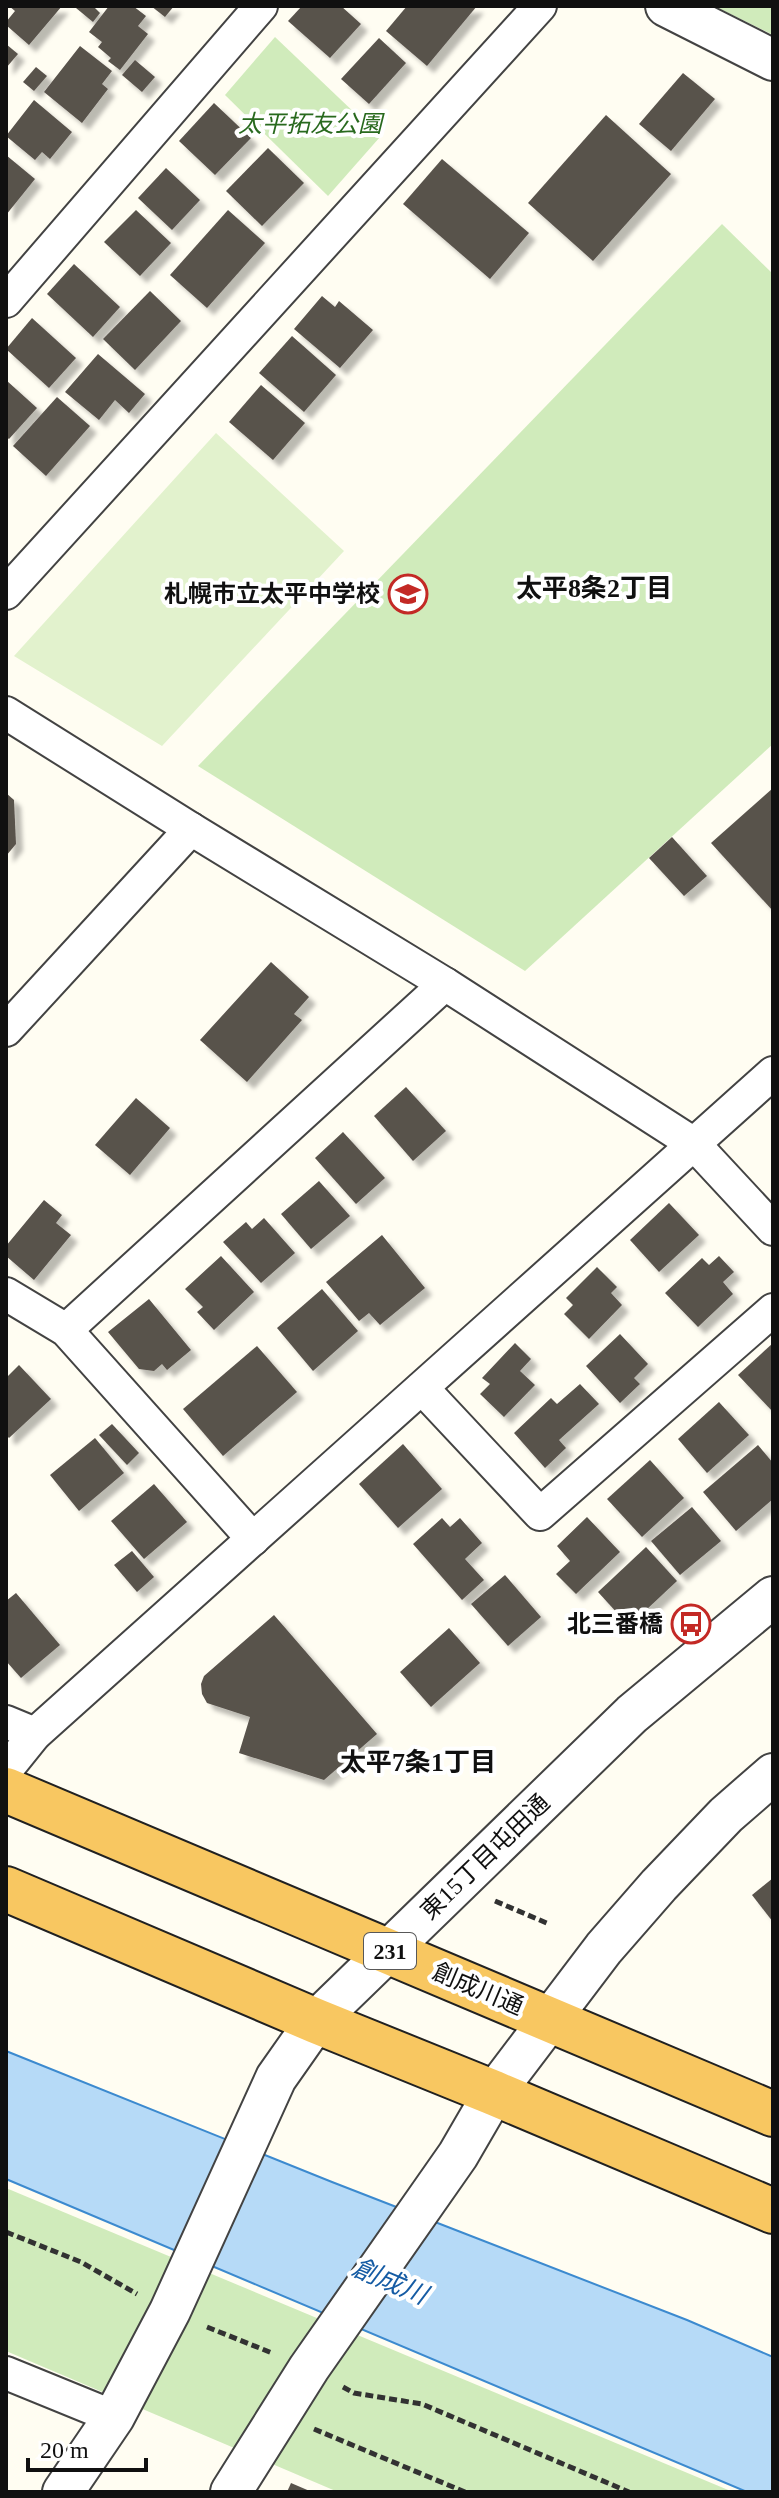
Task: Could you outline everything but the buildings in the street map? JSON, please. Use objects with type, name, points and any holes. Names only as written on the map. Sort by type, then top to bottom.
[{"type":"highway","name":"創成川通","points":[[6,1790],[773,2114]]},
{"type":"highway","points":[[6,1889],[773,2211]]},
{"type":"street","points":[[6,301],[261,6]]},
{"type":"street","points":[[6,593],[540,6]]},
{"type":"street","points":[[666,6],[773,60]]},
{"type":"street","points":[[6,713],[445,984],[694,1144],[773,1229]]},
{"type":"street","points":[[6,1030],[191,829]]},
{"type":"street","points":[[66,1330],[445,984]]},
{"type":"street","points":[[6,1770],[21,1728],[253,1539],[773,1073]]},
{"type":"street","points":[[6,1294],[66,1330],[253,1539]]},
{"type":"street","points":[[422,1388],[540,1514],[773,1310]]},
{"type":"street","name":"東15丁目屯田通","points":[[63,2492],[114,2417],[175,2309],[276,2078],[316,2021],[632,1714],[773,1597]]},
{"type":"street","points":[[231,2492],[328,2371],[494,2093],[549,2020],[604,1948],[659,1885],[726,1815],[773,1774]]},
{"type":"street","points":[[6,2373],[114,2417]]},
{"type":"path","points":[[494,1901],[549,1924]]},
{"type":"path","points":[[6,2232],[81,2262],[273,2354]]},
{"type":"path","points":[[328,2371],[354,2393],[422,2404],[629,2492]]},
{"type":"path","points":[[314,2429],[465,2492]]},
{"type":"green space","points":[[714,6],[773,6],[773,35]]},
{"type":"green space","name":"太平拓友公園","points":[[275,37],[380,137],[328,196],[225,95]]},
{"type":"green space","name":"札幌市立太平中学校","points":[[722,224],[773,274],[773,744],[525,971],[198,766]]},
{"type":"green space","points":[[216,433],[344,551],[162,746],[14,656]]},
{"type":"green space","points":[[6,2188],[733,2492],[338,2492],[6,2351]]},
{"type":"water","name":"創成川","points":[[6,2051],[687,2320],[773,2357],[773,2492],[747,2492],[6,2179]]},
{"type":"place","name":"札幌市立太平中学校","points":[[408,594]]},
{"type":"place","name":"北三番橋","points":[[691,1624]]},
{"type":"district","name":"太平8条2丁目","points":[[594,588]]},
{"type":"district","name":"太平7条1丁目","points":[[418,1762]]}]
